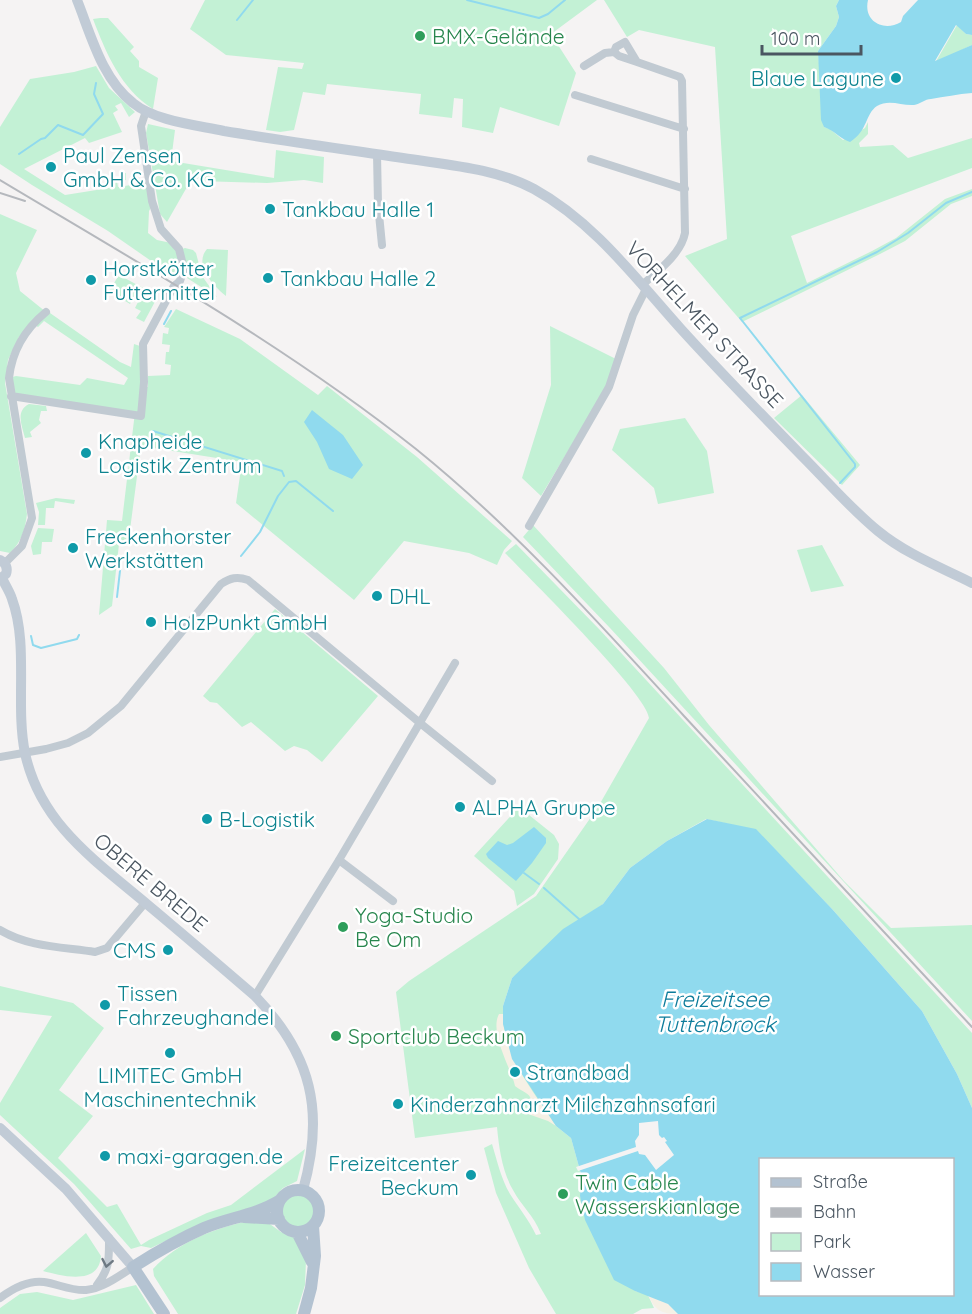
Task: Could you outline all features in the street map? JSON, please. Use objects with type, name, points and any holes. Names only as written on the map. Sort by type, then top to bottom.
[{"type":"main road","points":[[164,1314],[133,1267],[204,1228],[243,1216],[279,1201],[292,1190],[303,1190],[313,1196],[319,1206],[319,1217],[308,1230],[297,1232],[286,1228],[279,1219],[277,1207],[279,1201]]},
{"type":"main road","points":[[243,1216],[279,1219]]},
{"type":"main road","points":[[304,1314],[312,1288],[315,1256],[313,1226]]},
{"type":"main road","points":[[297,1232],[314,1266]]},
{"type":"street","name":"VORHELMER STRASSE","points":[[77,0],[106,69],[133,103],[146,111],[180,123],[467,167],[532,188],[580,220],[771,424],[878,531],[905,550],[972,583]]},
{"type":"street","points":[[614,52],[616,47],[625,42],[637,62]]},
{"type":"street","points":[[529,526],[609,387],[644,287],[683,240],[684,129],[680,77],[619,56],[614,52],[605,53],[584,66]]},
{"type":"street","points":[[574,95],[684,129]]},
{"type":"street","points":[[11,396],[141,416],[144,382],[143,344],[174,286],[180,281],[184,269],[179,249],[161,229],[152,201],[141,126],[146,111]]},
{"type":"street","points":[[378,154],[378,204],[382,245]]},
{"type":"street","points":[[591,159],[685,189]]},
{"type":"street","points":[[1,579],[7,572],[2,562],[22,546],[32,518],[11,396],[9,378],[11,363],[16,349],[33,323],[46,312]]},
{"type":"street","points":[[0,757],[68,743],[88,733],[121,706],[221,584],[234,577],[241,577],[248,580],[492,781]]},
{"type":"street","name":"OBERE BREDE","points":[[1,579],[12,599],[18,629],[21,720],[25,753],[44,801],[80,849],[255,996],[276,1017],[287,1033],[299,1057],[313,1104],[312,1157],[303,1190]]},
{"type":"street","points":[[255,996],[339,860],[455,663]]},
{"type":"street","points":[[339,860],[393,901]]},
{"type":"street","points":[[0,930],[13,938],[29,943],[101,951],[107,948],[145,903]]},
{"type":"street","points":[[0,1128],[66,1189],[133,1267],[108,1282],[87,1290],[68,1289],[44,1282],[35,1282],[19,1287],[0,1298]]},
{"type":"street","points":[[96,1287],[109,1263],[109,1237]]},
{"type":"green space","points":[[205,0],[597,0],[551,34],[576,73],[559,126],[500,107],[493,133],[462,127],[463,99],[454,98],[452,118],[419,114],[421,94],[327,84],[325,95],[303,92],[294,130],[280,132],[266,130],[278,67],[302,69],[304,63],[226,55],[190,29]]},
{"type":"green space","points":[[604,0],[839,0],[836,6],[839,17],[836,26],[818,51],[824,127],[843,140],[865,128],[868,122],[868,134],[859,143],[860,147],[893,145],[908,158],[972,138],[972,168],[791,236],[807,283],[896,238],[945,199],[972,189],[972,196],[951,204],[905,241],[742,322],[685,256],[727,239],[715,47],[639,30],[627,37]]},
{"type":"green space","points":[[108,18],[134,47],[130,51],[139,61],[139,67],[158,78],[153,109],[132,91],[116,69],[93,19]]},
{"type":"green space","points":[[957,25],[966,34],[972,35],[972,45],[935,63]]},
{"type":"green space","points":[[96,66],[109,88],[135,112],[129,117],[121,103],[115,106],[118,110],[113,113],[122,132],[89,143],[85,138],[24,169],[65,195],[109,188],[108,179],[122,177],[122,173],[126,173],[126,180],[117,181],[118,187],[150,182],[153,204],[149,211],[148,233],[157,240],[176,244],[184,269],[180,281],[108,231],[0,164],[0,127],[30,79]]},
{"type":"green space","points":[[148,124],[175,130],[171,161],[274,178],[276,150],[324,157],[323,183],[304,180],[267,183],[199,181],[199,178],[191,180],[167,222],[160,214],[146,133]]},
{"type":"green space","points":[[0,214],[37,230],[16,273],[20,291],[46,312],[36,321],[50,313],[120,362],[131,367],[134,344],[143,347],[141,386],[148,387],[148,376],[170,375],[171,365],[165,364],[166,352],[169,352],[170,345],[162,344],[163,333],[168,334],[169,328],[164,327],[176,309],[240,339],[318,395],[327,386],[417,457],[512,541],[504,550],[497,565],[469,553],[404,541],[354,600],[236,503],[242,462],[141,446],[128,545],[119,544],[112,606],[99,615],[107,520],[122,521],[135,412],[11,396],[9,378],[16,376],[80,385],[87,378],[124,385],[128,378],[44,321],[38,327],[33,324],[19,337],[8,360],[5,383],[27,514],[20,540],[10,553],[0,551]]},
{"type":"green space","points":[[182,249],[196,253],[202,276],[217,297],[187,278]]},
{"type":"green space","points":[[207,249],[228,250],[226,296],[211,281],[204,268],[203,255]]},
{"type":"green space","points":[[119,275],[158,296],[144,322],[136,318],[141,311],[135,308],[139,300],[134,297],[130,304],[109,291]]},
{"type":"green space","points":[[550,326],[616,359],[607,386],[541,496],[522,478],[551,385]]},
{"type":"green space","points":[[802,395],[860,465],[842,485],[774,418]]},
{"type":"green space","points":[[29,404],[46,406],[47,411],[41,411],[39,420],[41,423],[30,432],[32,437],[25,438],[21,415]]},
{"type":"green space","points":[[685,418],[707,451],[714,493],[658,504],[654,488],[612,450],[620,429]]},
{"type":"green space","points":[[56,498],[75,500],[74,504],[55,501],[54,508],[46,508],[45,525],[38,525],[39,512],[36,503]]},
{"type":"green space","points":[[533,525],[664,668],[709,725],[844,881],[891,928],[972,925],[972,1021],[610,628],[523,537]]},
{"type":"green space","points":[[38,528],[54,529],[52,542],[42,542],[41,554],[33,555],[31,546]]},
{"type":"green space","points":[[516,544],[599,629],[972,1033],[972,1108],[957,1074],[922,1011],[833,910],[756,830],[706,819],[667,841],[630,868],[603,904],[512,978],[503,1006],[503,1014],[556,1126],[571,1138],[581,1174],[580,1196],[635,1291],[648,1295],[654,1308],[642,1309],[633,1314],[556,1314],[529,1268],[496,1193],[484,1148],[492,1144],[510,1194],[536,1235],[541,1234],[535,1221],[509,1183],[502,1159],[497,1127],[415,1138],[396,992],[536,896],[598,807],[649,718],[643,705],[609,662],[505,553]]},
{"type":"green space","points":[[822,545],[844,586],[811,592],[797,550]]},
{"type":"green space","points":[[275,609],[378,696],[322,762],[307,750],[294,746],[285,751],[251,722],[242,727],[217,703],[210,702],[203,696]]},
{"type":"green space","points":[[519,807],[554,835],[559,844],[558,859],[534,894],[517,906],[514,891],[474,856]]},
{"type":"green space","points":[[0,986],[73,1003],[104,1028],[59,1090],[93,1116],[58,1158],[107,1207],[117,1204],[141,1245],[207,1213],[231,1205],[305,1149],[297,1181],[283,1188],[266,1203],[203,1223],[151,1248],[141,1246],[131,1249],[74,1184],[0,1115],[0,1103],[52,1016],[0,1010]]},
{"type":"green space","points":[[298,1194],[310,1199],[315,1211],[310,1223],[298,1228],[286,1223],[281,1211],[286,1199]]},
{"type":"green space","points":[[248,1221],[267,1222],[295,1238],[306,1260],[305,1285],[296,1314],[178,1314],[154,1276],[153,1269],[173,1251],[185,1244],[222,1228]]},
{"type":"green space","points":[[86,1233],[101,1256],[94,1272],[78,1277],[43,1271]]},
{"type":"green space","points":[[136,1285],[154,1314],[0,1314],[0,1308],[20,1294],[37,1292],[73,1300]]},
{"type":"sand","name":"Strandbad","points":[[499,1014],[503,1014],[508,1045],[521,1073],[556,1126],[526,1111],[531,1101],[529,1095],[515,1086],[497,1031]]},
{"type":"sand","points":[[648,1295],[668,1304],[678,1314],[659,1310]]},
{"type":"water","name":"Blaue Lagune","points":[[839,0],[868,0],[867,8],[872,19],[876,23],[888,26],[901,22],[903,16],[918,0],[972,0],[972,35],[966,34],[956,25],[935,61],[972,45],[972,93],[929,99],[914,105],[891,103],[877,106],[870,113],[860,133],[850,142],[824,127],[821,120],[818,51],[836,26],[839,17],[836,6]]},
{"type":"water","points":[[312,410],[343,435],[363,465],[352,479],[329,469],[317,442],[304,422]]},
{"type":"water","name":"Freizeitsee Tuttenbrock","points":[[707,819],[756,829],[833,910],[922,1011],[957,1074],[972,1108],[972,1314],[678,1314],[668,1304],[614,1280],[585,1220],[580,1196],[581,1174],[571,1138],[556,1126],[512,1059],[503,1024],[503,1006],[512,978],[563,929],[603,904],[630,868],[667,841]]},
{"type":"water","points":[[534,827],[546,838],[546,843],[516,881],[486,854],[498,841],[507,845],[513,843]]},
{"type":"pier","points":[[658,1121],[659,1135],[667,1141],[665,1142],[674,1155],[656,1170],[645,1155],[639,1154],[638,1151],[578,1171],[576,1167],[636,1147],[639,1123]]},
{"type":"waterway","points":[[237,20],[253,0]]},
{"type":"waterway","points":[[467,0],[539,18],[548,14],[565,0]]},
{"type":"waterway","points":[[19,154],[45,138],[58,125],[83,135],[103,114],[94,94],[96,83]]},
{"type":"waterway","points":[[840,483],[855,467],[855,464],[740,318],[877,252],[908,233],[946,203],[972,192]]},
{"type":"waterway","points":[[164,324],[171,311]]},
{"type":"waterway","points":[[153,431],[282,471],[284,476]]},
{"type":"waterway","points":[[241,556],[260,532],[278,496],[289,482],[296,481],[333,511]]},
{"type":"waterway","points":[[117,597],[121,562]]},
{"type":"waterway","points":[[31,636],[33,645],[41,648],[77,639],[79,635]]},
{"type":"waterway","points":[[524,873],[539,884]]},
{"type":"waterway","points":[[544,888],[579,919]]},
{"type":"railway","points":[[0,180],[160,275],[265,341],[367,411],[452,479],[588,611],[972,1027]]},
{"type":"railway","points":[[0,193],[25,201]]},
{"type":"place","name":"BMX-Gelände","points":[[420,36]]},
{"type":"place","name":"Blaue Lagune","points":[[896,78]]},
{"type":"place","name":"Paul Zensen GmbH & Co. KG","points":[[51,167]]},
{"type":"place","name":"Tankbau Halle 1","points":[[270,209]]},
{"type":"place","name":"Tankbau Halle 2","points":[[268,278]]},
{"type":"place","name":"Horstkötter Futtermittel","points":[[91,280]]},
{"type":"place","name":"Knapheide Logistik Zentrum","points":[[86,453]]},
{"type":"place","name":"Freckenhorster Werkstätten","points":[[73,548]]},
{"type":"place","name":"DHL","points":[[377,596]]},
{"type":"place","name":"HolzPunkt GmbH","points":[[151,622]]},
{"type":"place","name":"ALPHA Gruppe","points":[[460,807]]},
{"type":"place","name":"B-Logistik","points":[[207,819]]},
{"type":"place","name":"Yoga-Studio Be Om","points":[[343,927]]},
{"type":"place","name":"CMS","points":[[168,950]]},
{"type":"place","name":"Tissen Fahrzeughandel","points":[[105,1005]]},
{"type":"place","name":"Sportclub Beckum","points":[[336,1036]]},
{"type":"place","name":"LIMITEC GmbH Maschinentechnik","points":[[170,1053]]},
{"type":"place","name":"Strandbad","points":[[515,1072]]},
{"type":"place","name":"Kinderzahnarzt Milchzahnsafari","points":[[398,1104]]},
{"type":"place","name":"maxi-garagen.de","points":[[105,1156]]},
{"type":"place","name":"Freizeitcenter Beckum","points":[[471,1175]]},
{"type":"place","name":"Twin Cable Wasserskianlage","points":[[563,1194]]}]
